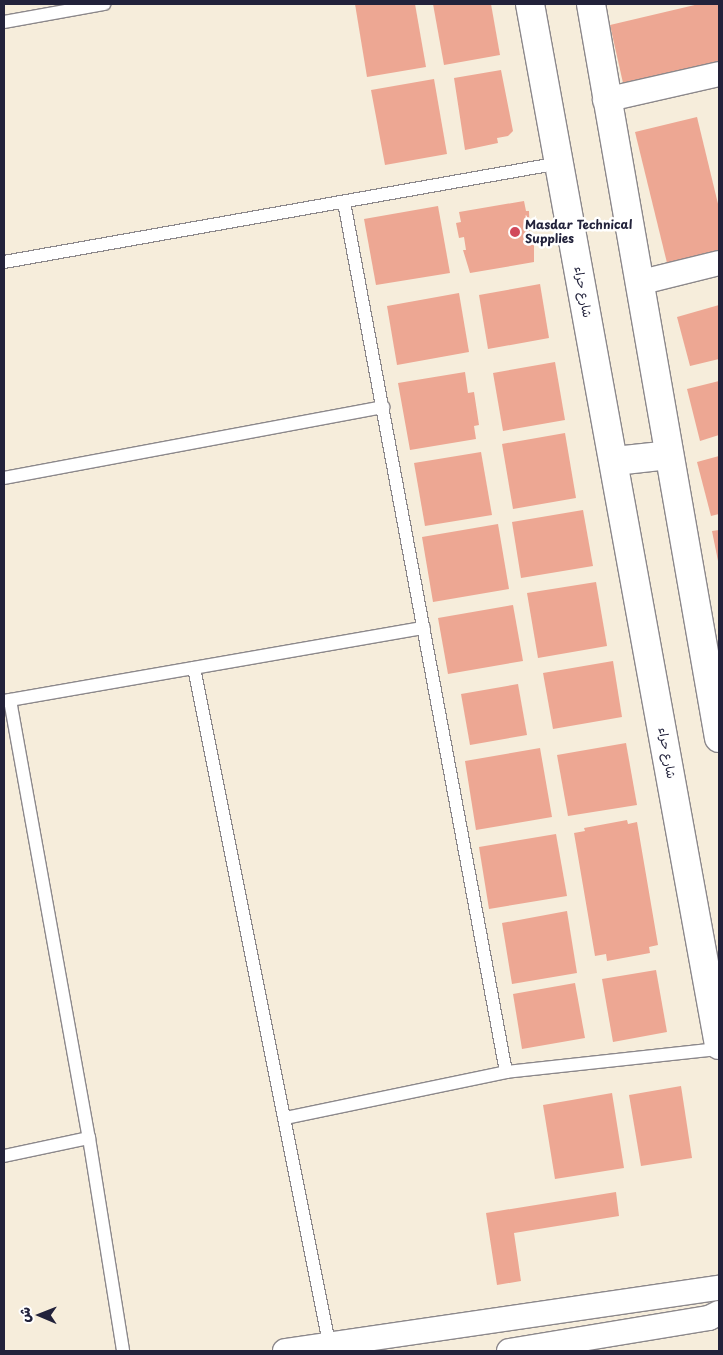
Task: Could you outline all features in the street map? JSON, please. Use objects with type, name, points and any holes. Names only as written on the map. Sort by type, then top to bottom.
[{"type":"main road","name":"شارع حراء","points":[[530,4],[615,462],[719,1045]]},
{"type":"main road","points":[[590,4],[605,100],[719,738]]},
{"type":"main road","points":[[615,462],[669,455]]},
{"type":"street","points":[[605,100],[719,74]]},
{"type":"street","points":[[638,283],[719,263]]},
{"type":"street","points":[[285,1351],[329,1343],[719,1288]]},
{"type":"street","points":[[508,1351],[709,1318],[719,1313]]},
{"type":"lane","points":[[4,22],[104,4]]},
{"type":"lane","points":[[4,262],[560,164]]},
{"type":"lane","points":[[344,202],[506,1072]]},
{"type":"lane","points":[[4,478],[383,407]]},
{"type":"lane","points":[[124,1351],[89,1138],[7,701],[424,628]]},
{"type":"lane","points":[[194,668],[286,1118],[329,1343]]},
{"type":"lane","points":[[286,1118],[506,1072],[719,1049]]},
{"type":"lane","points":[[4,1156],[89,1138]]},
{"type":"building","points":[[355,4],[415,4],[426,67],[367,77]]},
{"type":"building","points":[[433,4],[491,4],[500,55],[444,65]]},
{"type":"building","points":[[699,4],[719,4],[719,62],[623,83],[610,25]]},
{"type":"building","points":[[501,70],[513,131],[508,136],[497,138],[498,143],[465,150],[454,78]]},
{"type":"building","points":[[434,79],[447,154],[385,165],[371,90]]},
{"type":"building","points":[[697,117],[719,208],[719,255],[668,267],[635,132]]},
{"type":"building","points":[[524,201],[526,211],[529,211],[530,239],[534,238],[534,262],[470,273],[463,250],[466,250],[464,237],[459,238],[456,223],[461,222],[459,212]]},
{"type":"building","points":[[438,206],[450,273],[376,285],[364,219]]},
{"type":"building","points":[[540,284],[549,338],[488,349],[479,295]]},
{"type":"building","points":[[459,293],[469,352],[397,365],[387,306]]},
{"type":"building","points":[[719,305],[719,359],[690,366],[677,317]]},
{"type":"building","points":[[555,362],[565,420],[503,431],[493,373]]},
{"type":"building","points":[[465,372],[468,393],[474,392],[479,425],[474,426],[476,439],[410,450],[398,383]]},
{"type":"building","points":[[719,381],[719,435],[700,441],[687,389]]},
{"type":"building","points":[[565,433],[576,498],[513,509],[502,444]]},
{"type":"building","points":[[481,452],[492,515],[425,526],[414,463]]},
{"type":"building","points":[[719,456],[719,514],[711,516],[697,462]]},
{"type":"building","points":[[583,510],[593,566],[521,578],[512,522]]},
{"type":"building","points":[[498,524],[509,589],[433,602],[422,537]]},
{"type":"building","points":[[719,530],[719,561],[718,561],[712,531]]},
{"type":"building","points":[[596,582],[607,646],[538,658],[527,593]]},
{"type":"building","points":[[513,605],[523,661],[448,674],[438,618]]},
{"type":"building","points":[[613,661],[622,717],[553,729],[543,673]]},
{"type":"building","points":[[518,684],[527,735],[470,745],[461,694]]},
{"type":"building","points":[[626,743],[637,805],[568,816],[557,755]]},
{"type":"building","points":[[540,748],[552,817],[476,830],[465,761]]},
{"type":"building","points":[[627,820],[628,824],[637,822],[658,945],[649,947],[650,953],[607,961],[606,954],[595,956],[574,833],[585,831],[584,828]]},
{"type":"building","points":[[556,834],[567,896],[489,909],[479,847]]},
{"type":"building","points":[[567,911],[577,973],[512,984],[502,923]]},
{"type":"building","points":[[656,970],[667,1032],[613,1042],[602,979]]},
{"type":"building","points":[[575,983],[585,1038],[522,1049],[513,994]]},
{"type":"building","points":[[681,1086],[692,1158],[641,1166],[629,1095]]},
{"type":"building","points":[[612,1093],[624,1168],[555,1179],[543,1105]]},
{"type":"building","points":[[616,1192],[619,1216],[514,1233],[521,1281],[497,1285],[486,1213]]},
{"type":"place","name":"Masdar Technical Supplies","points":[[515,232]]}]
